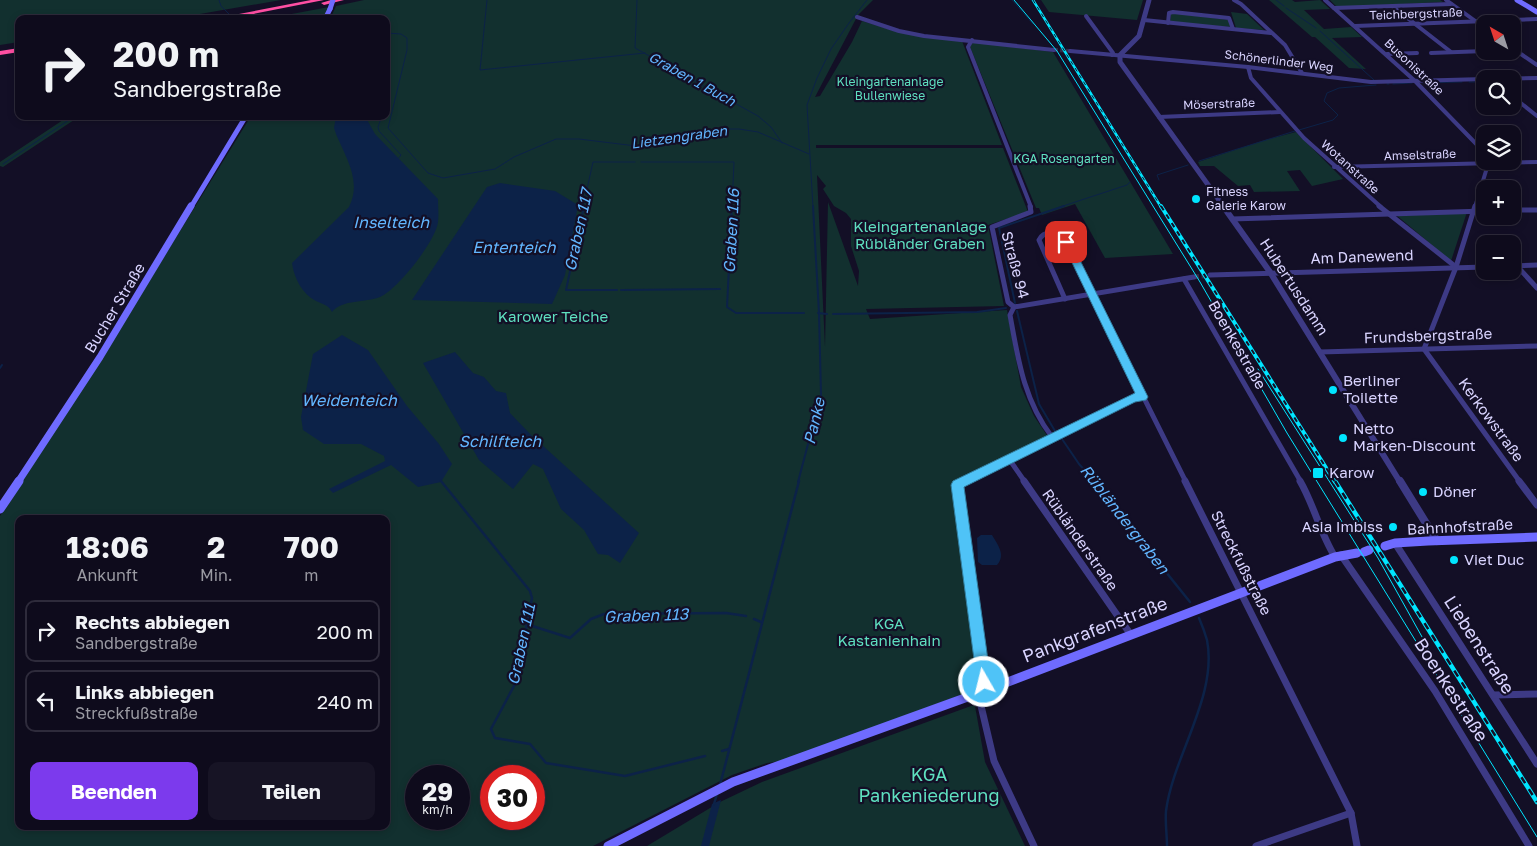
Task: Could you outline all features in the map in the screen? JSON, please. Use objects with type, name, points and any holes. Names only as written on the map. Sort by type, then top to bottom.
[{"type":"highway","points":[[249,15],[322,0]]},
{"type":"highway","points":[[251,15],[341,0]]},
{"type":"highway","points":[[0,53],[15,51]]},
{"type":"highway","points":[[0,57],[15,55]]},
{"type":"main road","points":[[327,15],[333,0]]},
{"type":"main road","points":[[1517,0],[1537,11]]},
{"type":"main road","points":[[1523,0],[1537,11]]},
{"type":"main road","name":"Bucher Straße","points":[[0,509],[100,357],[244,120]]},
{"type":"main road","name":"Bahnhofstraße","points":[[1385,546],[1395,543],[1537,537]]},
{"type":"main road","name":"Pankgrafenstraße","points":[[608,846],[733,782],[983,692],[1338,556],[1363,552]]},
{"type":"street","points":[[1120,55],[1136,40],[1149,0]]},
{"type":"street","points":[[1234,0],[1241,4],[1285,44],[1302,74]]},
{"type":"street","name":"Busonistraße","points":[[1325,0],[1416,81],[1476,144]]},
{"type":"street","points":[[1446,0],[1475,22]]},
{"type":"street","name":"Teichbergstraße","points":[[1334,8],[1451,4]]},
{"type":"street","points":[[1392,6],[1451,52]]},
{"type":"street","points":[[1168,23],[1170,12],[1229,18],[1234,29]]},
{"type":"street","points":[[1086,16],[1113,53],[1112,55]]},
{"type":"street","points":[[857,17],[899,31],[924,36],[1054,50]]},
{"type":"street","name":"Teichbergstraße","points":[[1355,26],[1537,19]]},
{"type":"street","points":[[1144,20],[1272,33]]},
{"type":"street","name":"Straße 94","points":[[972,40],[968,47],[1031,208],[1031,212],[992,227],[1008,302],[1014,307],[1010,316],[1026,394],[1036,414],[1052,437]]},
{"type":"street","name":"Schönerlinder Weg","points":[[1070,51],[1248,67],[1372,82],[1476,79]]},
{"type":"street","points":[[1431,53],[1476,51]]},
{"type":"street","points":[[1387,54],[1417,53]]},
{"type":"street","points":[[1521,54],[1537,65]]},
{"type":"street","name":"Hubertusdamm","points":[[1120,55],[1119,60],[1122,65],[1270,272],[1437,541]]},
{"type":"street","name":"Wotanstraße","points":[[1248,67],[1251,78],[1280,112],[1334,167],[1388,214],[1456,267]]},
{"type":"street","points":[[1521,78],[1537,78]]},
{"type":"street","points":[[1521,103],[1537,116]]},
{"type":"street","name":"Möserstraße","points":[[1159,117],[1280,112]]},
{"type":"street","name":"Amselstraße","points":[[1334,167],[1476,162]]},
{"type":"street","name":"Amselstraße","points":[[1521,162],[1537,162]]},
{"type":"street","points":[[1424,349],[1456,267],[1487,170]]},
{"type":"street","points":[[1521,210],[1537,210]]},
{"type":"street","points":[[1232,218],[1475,211]]},
{"type":"street","name":"Streckfußstraße","points":[[1065,299],[1039,240],[1046,233],[1057,233],[1064,238],[1351,813],[1357,846]]},
{"type":"street","points":[[1521,266],[1537,265]]},
{"type":"street","name":"Am Danewend","points":[[1210,275],[1476,267]]},
{"type":"street","points":[[1521,272],[1537,288]]},
{"type":"street","points":[[1014,307],[1194,277]]},
{"type":"street","name":"Boenkestraße","points":[[1184,279],[1310,498],[1328,546],[1338,556],[1435,691],[1529,846]]},
{"type":"street","name":"Frundsbergstraße","points":[[1320,352],[1537,346]]},
{"type":"street","name":"Kerkowstraße","points":[[1424,349],[1537,505]]},
{"type":"street","points":[[1034,846],[994,761],[983,692],[984,682],[957,485],[1133,398],[1142,397]]},
{"type":"street","name":"Rübländerstraße","points":[[1009,459],[1131,635]]},
{"type":"street","name":"Liebenstraße","points":[[1395,543],[1537,764]]},
{"type":"street","points":[[1494,695],[1537,694]]},
{"type":"street","points":[[1256,846],[1351,813]]},
{"type":"green space","points":[[0,0],[281,0],[194,15],[15,15],[15,43],[0,45]]},
{"type":"green space","name":"Karower Teiche","points":[[364,0],[873,0],[858,15],[815,97],[820,96],[852,42],[862,21],[898,32],[962,41],[1002,145],[816,145],[816,148],[1003,148],[1028,212],[988,225],[1004,306],[866,309],[870,319],[1007,310],[1021,387],[1034,416],[1048,437],[954,483],[980,688],[781,761],[767,763],[732,775],[593,846],[0,846],[0,516],[106,351],[249,120],[390,120],[390,15],[332,15],[336,6]],"holes":[[[817,175],[826,186],[823,189],[834,206],[846,213],[851,219],[851,246],[859,271],[858,286],[828,202],[825,347]]]},
{"type":"green space","points":[[1041,0],[1143,0],[1137,20],[1049,12]]},
{"type":"green space","points":[[1269,0],[1292,0],[1295,2],[1320,0],[1330,9],[1304,10],[1324,29],[1351,27],[1362,37],[1332,38],[1366,69],[1349,68],[1315,37],[1312,37]]},
{"type":"green space","points":[[1330,0],[1440,0],[1443,2],[1337,7]]},
{"type":"green space","points":[[329,7],[325,15],[286,15]]},
{"type":"green space","points":[[1231,12],[1247,14],[1264,30],[1236,28]]},
{"type":"green space","points":[[1171,14],[1229,20],[1231,27],[1170,22]]},
{"type":"green space","name":"KGA Rosengarten","points":[[973,42],[1053,52],[1173,254],[1105,258],[1075,204],[1042,215],[1039,208],[1036,208],[970,47]]},
{"type":"green space","points":[[63,120],[74,120],[3,167],[0,166],[0,162]]},
{"type":"green space","points":[[1296,132],[1343,179],[1312,186],[1300,170],[1287,171],[1300,191],[1254,192],[1250,185],[1238,186],[1214,166],[1200,166],[1198,162],[1265,140]]},
{"type":"green space","points":[[1467,212],[1451,261],[1395,214]]},
{"type":"green space","name":"KGA Pankeniederung","points":[[975,706],[985,762],[1025,846],[647,846],[720,802],[762,782]]},
{"type":"water","name":"Inselteich","points":[[335,120],[367,120],[375,134],[438,199],[438,222],[430,241],[415,264],[387,293],[374,299],[342,305],[332,312],[327,306],[311,298],[303,290],[297,280],[292,263],[349,207],[353,197],[354,188],[351,170],[334,128]]},
{"type":"water","name":"Ententeich","points":[[500,183],[555,191],[578,205],[565,275],[552,304],[412,300],[487,187]]},
{"type":"water","name":"Weidenteich","points":[[342,335],[368,350],[407,406],[439,444],[452,464],[441,482],[418,487],[391,465],[333,493],[329,489],[385,461],[384,456],[361,444],[324,444],[303,430],[301,417],[313,354]]},
{"type":"water","name":"Schilfteich","points":[[455,352],[473,373],[484,377],[496,391],[506,393],[510,413],[531,435],[639,533],[620,563],[608,555],[598,554],[584,530],[561,509],[543,469],[533,464],[513,489],[479,460],[423,363]]},
{"type":"water","points":[[981,535],[992,535],[999,546],[1001,558],[997,565],[982,565],[978,562],[977,538]]},
{"type":"water","points":[[721,800],[709,846],[701,846],[712,804]]},
{"type":"waterway","name":"Lietzengraben","points":[[219,0],[221,6],[230,15]]},
{"type":"waterway","points":[[487,0],[480,70],[644,53]]},
{"type":"waterway","name":"Graben 1 Buch","points":[[637,0],[635,48],[644,53]]},
{"type":"waterway","name":"Panke","points":[[813,207],[807,105],[831,49],[867,0]]},
{"type":"waterway","points":[[1012,0],[1033,24]]},
{"type":"waterway","points":[[1276,0],[1284,6]]},
{"type":"waterway","name":"Rübländergraben","points":[[1286,8],[1316,28]]},
{"type":"waterway","name":"Rübländergraben","points":[[1320,31],[1374,80]]},
{"type":"waterway","name":"Lietzengraben","points":[[390,33],[401,34],[407,38],[407,50],[390,120]]},
{"type":"waterway","name":"Graben 1 Buch","points":[[644,53],[758,116],[771,127],[781,142]]},
{"type":"waterway","points":[[1423,83],[1462,82]]},
{"type":"waterway","points":[[1469,82],[1476,82]]},
{"type":"waterway","points":[[1393,84],[1412,83]]},
{"type":"waterway","name":"Rübländergraben","points":[[1299,130],[1333,120],[1338,115],[1324,101],[1327,93],[1339,88],[1376,85]]},
{"type":"waterway","points":[[3,164],[69,120]]},
{"type":"waterway","points":[[381,120],[378,127],[379,131],[401,155],[398,159]]},
{"type":"waterway","name":"Lietzengraben","points":[[390,120],[388,128],[428,173],[443,178],[495,169],[514,157],[556,139],[579,139],[636,146],[720,129],[739,129],[758,132],[781,142]]},
{"type":"waterway","name":"Rübländergraben","points":[[1199,161],[1295,131]]},
{"type":"waterway","name":"Lietzengraben","points":[[781,142],[809,154]]},
{"type":"waterway","name":"Graben 117","points":[[583,207],[593,162],[635,162]]},
{"type":"waterway","name":"Graben 116","points":[[641,162],[734,162],[732,207]]},
{"type":"waterway","name":"Rübländergraben","points":[[1159,180],[1157,175],[1188,165]]},
{"type":"waterway","name":"Rübländergraben","points":[[1060,207],[1127,185],[1130,182]]},
{"type":"waterway","name":"Graben 117","points":[[584,206],[566,290],[617,290]]},
{"type":"waterway","name":"Graben 116","points":[[732,206],[727,307],[736,313],[804,313]]},
{"type":"waterway","name":"Panke","points":[[813,206],[819,313]]},
{"type":"waterway","name":"Rübländergraben","points":[[1015,303],[999,228],[1064,206]]},
{"type":"waterway","name":"Graben 117","points":[[621,290],[720,289]]},
{"type":"waterway","name":"Rübländergraben","points":[[833,314],[977,312],[1006,308]]},
{"type":"waterway","name":"Rübländergraben","points":[[1017,311],[1039,404],[1055,431]]},
{"type":"waterway","name":"Panke","points":[[798,482],[821,395],[819,313]]},
{"type":"waterway","name":"Panke","points":[[819,313],[827,314]]},
{"type":"waterway","name":"Rübländergraben","points":[[1060,436],[1079,464],[1095,482]]},
{"type":"waterway","name":"Graben 111","points":[[441,481],[530,591],[532,598],[527,624]]},
{"type":"waterway","name":"Panke","points":[[720,785],[799,481]]},
{"type":"waterway","name":"Rübländergraben","points":[[1093,481],[1190,602]]},
{"type":"waterway","name":"Graben 113","points":[[527,624],[570,638],[591,619],[604,614],[726,613],[746,616]]},
{"type":"waterway","name":"Rübländergraben","points":[[1167,846],[1166,811],[1170,790],[1201,704],[1206,683],[1209,661],[1207,640],[1199,618]]},
{"type":"waterway","name":"Graben 113","points":[[754,619],[761,622]]},
{"type":"waterway","name":"Graben 111","points":[[527,624],[515,684],[491,729],[495,738],[530,744],[546,763],[625,776],[705,756]]},
{"type":"waterway","name":"Panke","points":[[722,751],[729,749]]},
{"type":"waterway","name":"Panke","points":[[714,804],[717,794]]},
{"type":"tunnel","points":[[1054,50],[1070,51]]},
{"type":"tunnel","points":[[1194,277],[1210,275]]},
{"type":"tram line","points":[[1014,0],[1057,51],[1200,282],[1287,433],[1537,837]]},
{"type":"tram line","points":[[1258,369],[1378,558],[1431,653]]},
{"type":"railway","points":[[1033,0],[1161,207]]},
{"type":"railway","points":[[1161,206],[1335,482]]},
{"type":"railway","points":[[1335,481],[1537,802]]},
{"type":"place","name":"Fitness Galerie Karow","points":[[1196,199]]},
{"type":"place","name":"Berliner Toilette","points":[[1333,390]]},
{"type":"place","name":"Netto Marken-Discount","points":[[1343,438]]},
{"type":"place","name":"Karow","points":[[1318,473]]},
{"type":"place","name":"Döner","points":[[1423,492]]},
{"type":"place","name":"Asia Imbiss","points":[[1393,527]]},
{"type":"place","name":"Viet Duc","points":[[1454,560]]},
{"type":"route","points":[[984,682],[957,485],[1133,398],[1142,397],[1066,242]]},
{"type":"park label","name":"Kleingartenanlage Bullenwiese","points":[[890,89]]},
{"type":"park label","name":"Kleingartenanlage Rübländer Graben","points":[[920,236]]},
{"type":"park label","name":"KGA Kastanienhain","points":[[889,632]]}]
